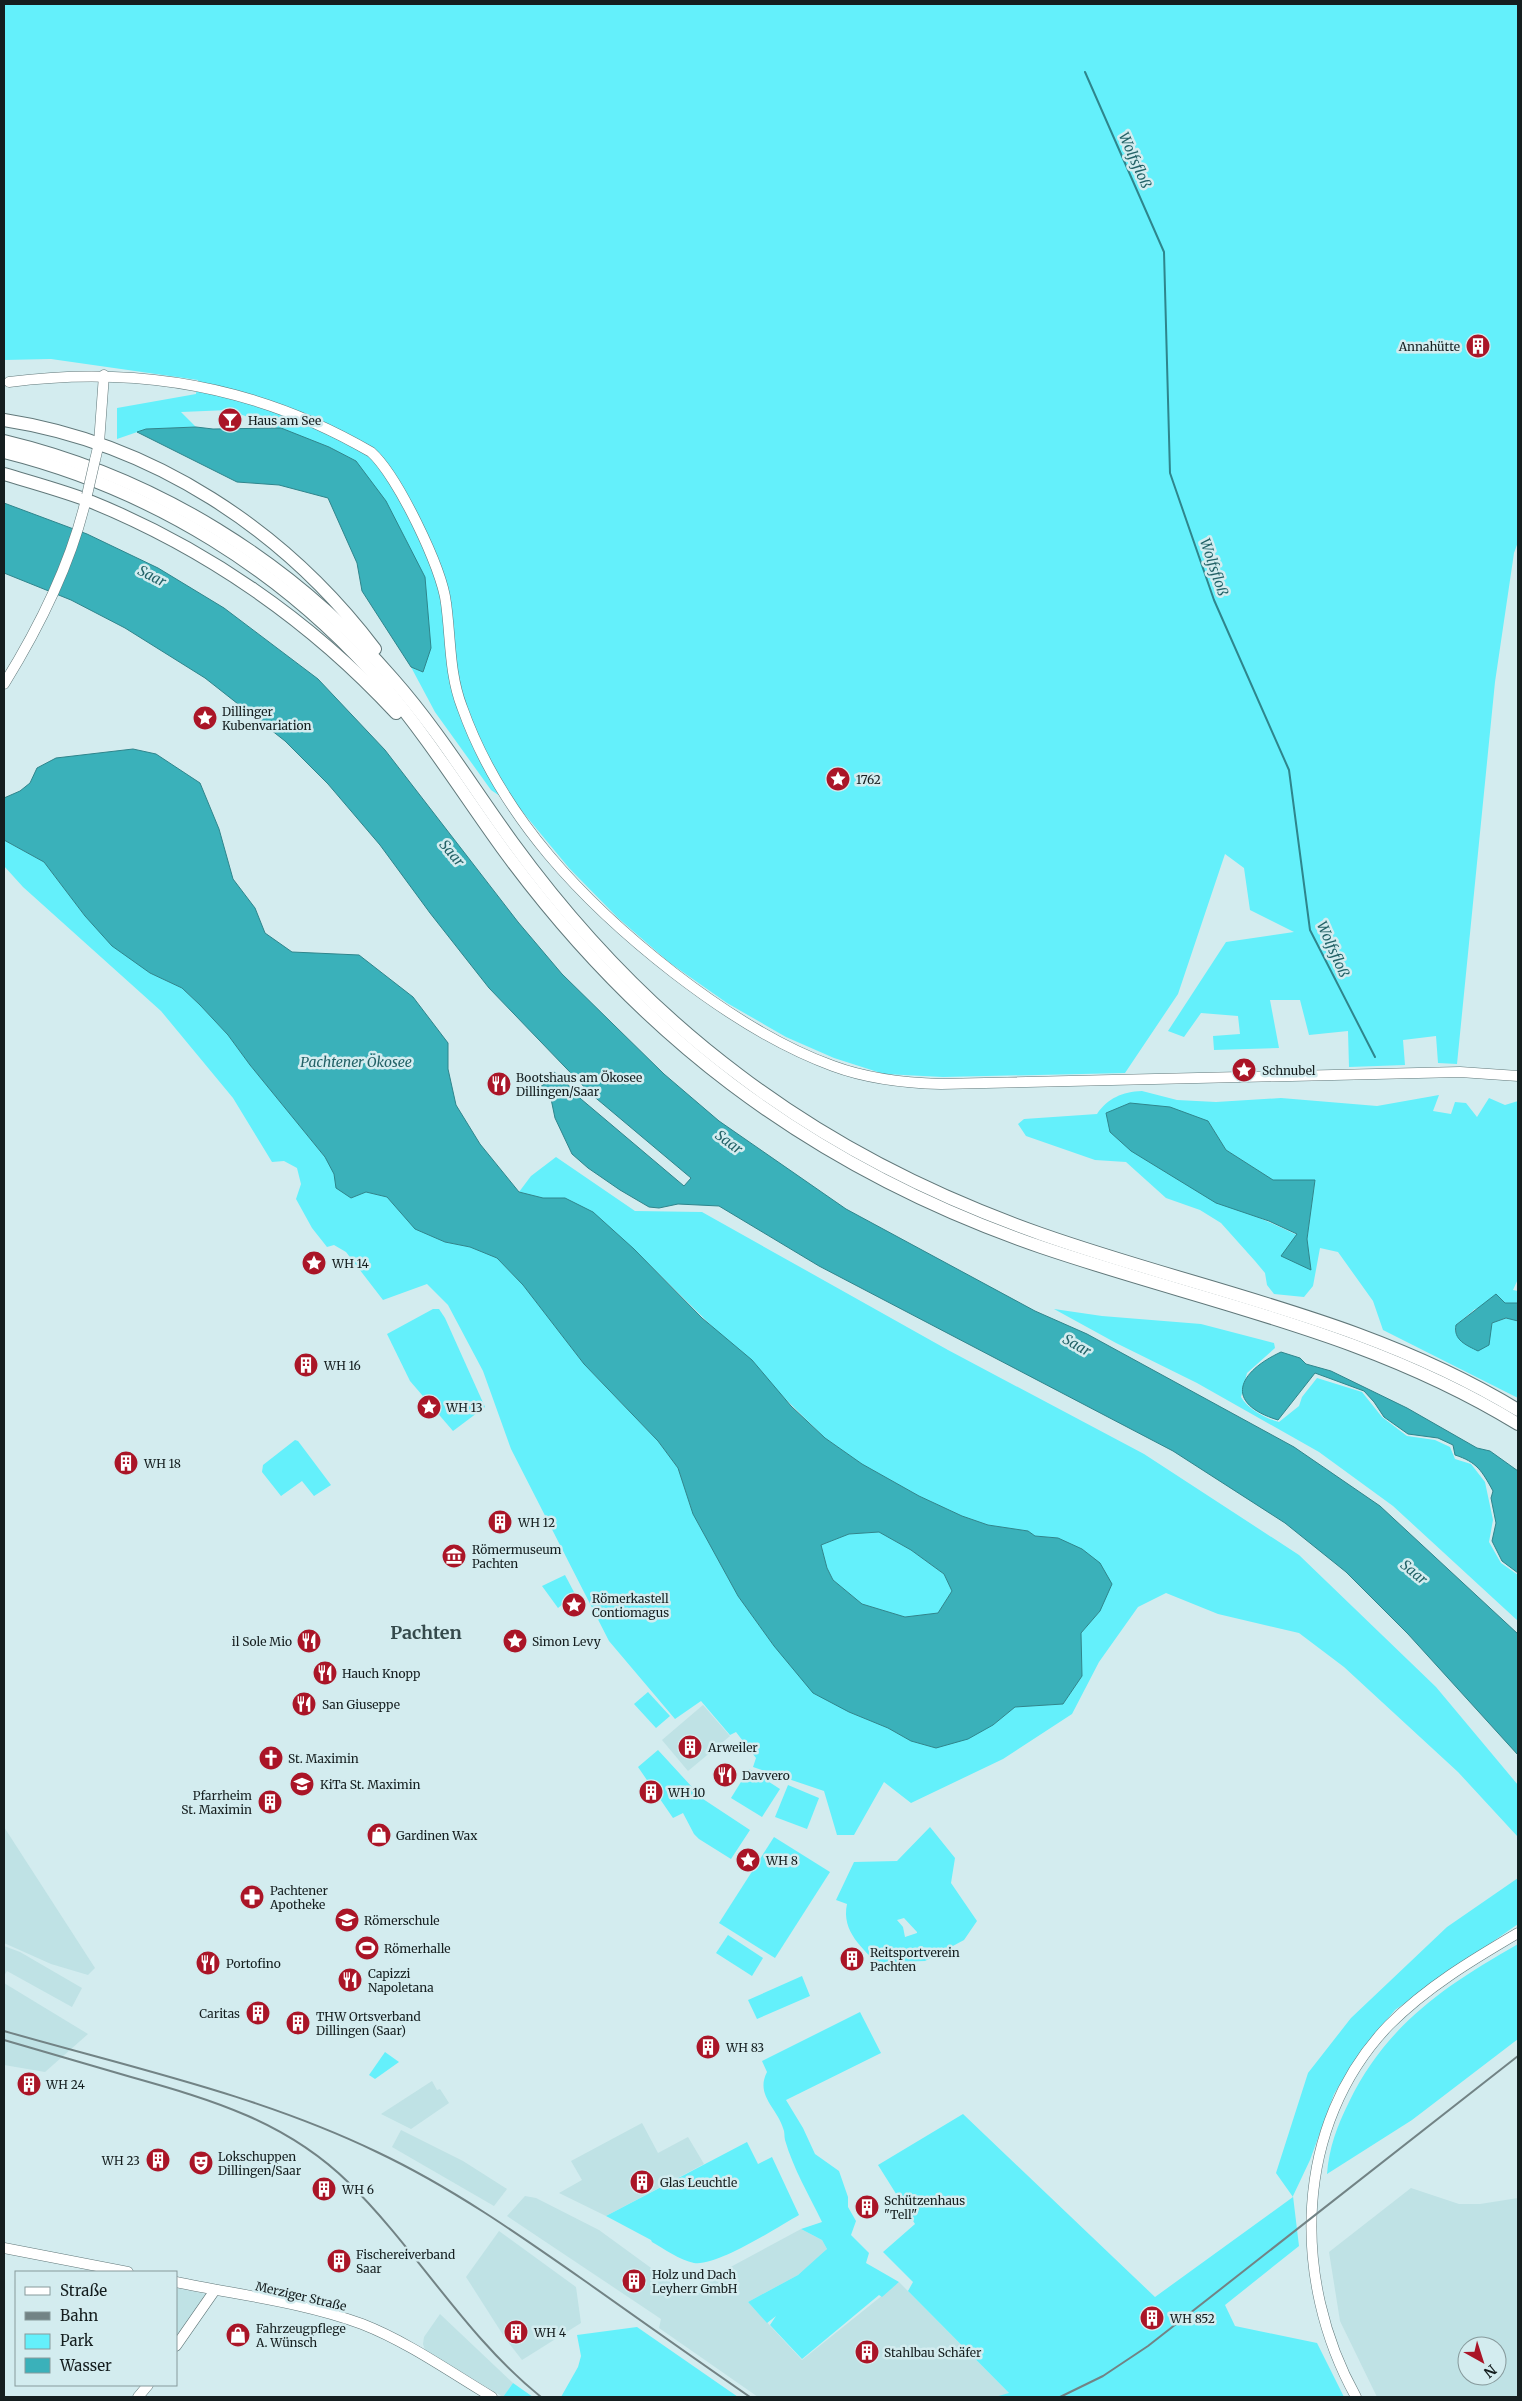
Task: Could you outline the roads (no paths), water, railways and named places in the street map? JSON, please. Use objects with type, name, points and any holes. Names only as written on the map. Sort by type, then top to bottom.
[{"type":"highway","points":[[4,420],[46,428],[99,443],[160,468],[188,483],[233,512],[283,551],[364,634],[543,883],[597,946],[664,1014],[740,1076],[807,1123],[968,1213]]},
{"type":"highway","points":[[4,441],[67,458],[104,472],[144,489],[212,525],[282,574],[316,602],[372,656],[426,719]]},
{"type":"highway","points":[[4,452],[64,469],[140,499],[206,535],[240,558],[308,611],[346,646],[384,686],[428,742],[503,849],[588,954],[656,1022],[726,1080],[801,1132],[870,1174],[999,1225],[1074,1258],[1244,1308],[1354,1344],[1437,1380],[1518,1424]]},
{"type":"highway","points":[[4,474],[86,501],[177,542],[253,590],[314,635],[428,742]]},
{"type":"highway","points":[[999,1225],[1248,1296],[1358,1333],[1450,1373],[1518,1410]]},
{"type":"main road","points":[[10,382],[68,375],[104,375],[197,386],[252,398],[310,420],[349,439],[379,459],[401,492],[439,577],[446,602],[452,673],[461,706],[480,751],[516,813],[572,882],[617,927],[642,948],[736,1018],[805,1054],[858,1074],[914,1084],[1460,1072],[1518,1076]]},
{"type":"main road","points":[[6,680],[47,606],[66,561],[86,501],[99,443],[104,375]]},
{"type":"main road","points":[[1356,2397],[1331,2339],[1312,2264],[1310,2210],[1317,2160],[1325,2133],[1346,2085],[1372,2045],[1389,2025],[1411,2004],[1447,1977],[1518,1934]]},
{"type":"main road","points":[[4,2248],[123,2271]]},
{"type":"main road","name":"Merziger Straße","points":[[178,2282],[315,2309],[362,2324],[412,2349],[492,2397]]},
{"type":"main road","points":[[178,2343],[215,2290]]},
{"type":"main road","points":[[138,2397],[147,2386]]},
{"type":"water","points":[[196,427],[213,429],[281,428],[329,447],[356,461],[386,501],[425,577],[431,648],[423,672],[411,667],[362,591],[357,563],[328,498],[279,485],[237,482],[137,432],[146,429]]},
{"type":"water","name":"Saar","points":[[4,503],[87,534],[158,568],[224,608],[318,679],[385,750],[518,922],[562,974],[664,1074],[719,1121],[846,1209],[1035,1311],[1087,1334],[1294,1447],[1380,1506],[1518,1634],[1518,1755],[1408,1634],[1346,1572],[1285,1523],[1173,1451],[819,1266],[719,1206],[678,1204],[659,1208],[649,1207],[588,1168],[572,1154],[555,1118],[550,1094],[541,1086],[547,1083],[554,1072],[581,1099],[684,1186],[691,1178],[591,1094],[489,988],[380,845],[328,784],[285,741],[205,678],[125,628],[71,600],[4,573]]},
{"type":"water","name":"Pachtener Ökosee","points":[[133,749],[156,754],[200,783],[219,829],[233,879],[255,908],[265,933],[292,952],[359,955],[413,997],[448,1043],[448,1069],[456,1105],[480,1144],[519,1192],[543,1198],[565,1198],[593,1212],[634,1249],[702,1318],[752,1360],[791,1406],[825,1438],[862,1464],[919,1496],[962,1516],[988,1525],[1028,1531],[1035,1536],[1058,1538],[1082,1549],[1100,1563],[1112,1584],[1100,1611],[1081,1633],[1082,1676],[1063,1704],[1015,1707],[993,1725],[968,1739],[936,1748],[911,1741],[888,1728],[849,1712],[813,1693],[774,1646],[738,1596],[693,1514],[678,1468],[658,1441],[584,1364],[523,1285],[497,1258],[470,1247],[445,1242],[415,1229],[387,1197],[366,1192],[351,1198],[336,1188],[334,1174],[325,1157],[228,1035],[200,1005],[182,988],[150,973],[112,946],[85,916],[44,862],[4,840],[4,798],[20,791],[30,783],[37,768],[56,758]],"holes":[[[879,1532],[911,1550],[944,1574],[952,1591],[938,1613],[905,1617],[862,1604],[833,1580],[827,1568],[821,1545],[849,1534]]]},
{"type":"water","points":[[1130,1103],[1170,1107],[1208,1121],[1226,1150],[1273,1180],[1315,1180],[1307,1239],[1311,1270],[1281,1256],[1297,1234],[1269,1221],[1216,1203],[1131,1151],[1110,1132],[1106,1113]]},
{"type":"water","points":[[1496,1294],[1505,1303],[1518,1303],[1518,1321],[1506,1318],[1492,1323],[1489,1345],[1478,1351],[1458,1338],[1456,1335],[1456,1325]]},
{"type":"water","points":[[1281,1352],[1300,1358],[1306,1364],[1331,1371],[1407,1408],[1477,1448],[1490,1451],[1518,1471],[1518,1573],[1502,1561],[1492,1541],[1496,1523],[1491,1498],[1493,1491],[1486,1478],[1474,1464],[1455,1455],[1453,1445],[1438,1438],[1408,1434],[1384,1417],[1364,1391],[1315,1373],[1278,1420],[1261,1413],[1249,1405],[1243,1396],[1243,1387],[1247,1378],[1266,1360]]},
{"type":"waterway","name":"Wolfsfloß","points":[[1085,72],[1164,252],[1170,473],[1214,600],[1289,770],[1310,930],[1375,1057]]},
{"type":"railway","points":[[4,2031],[240,2098],[287,2114],[377,2152],[431,2180],[509,2229],[750,2397]]},
{"type":"railway","points":[[4,2040],[220,2105],[248,2116],[300,2144],[349,2183],[374,2209],[465,2321],[489,2348],[541,2397]]},
{"type":"railway","points":[[1060,2397],[1103,2376],[1148,2346],[1518,2056]]},
{"type":"place","name":"Annahütte","points":[[1478,346]]},
{"type":"place","name":"Haus am See","points":[[230,420]]},
{"type":"place","name":"Dillinger Kubenvariation","points":[[205,718]]},
{"type":"place","name":"1762","points":[[838,779]]},
{"type":"place","name":"Schnubel","points":[[1244,1070]]},
{"type":"place","name":"Bootshaus am Ökosee Dillingen/Saar","points":[[499,1084]]},
{"type":"place","name":"WH 14","points":[[314,1263]]},
{"type":"place","name":"WH 16","points":[[306,1365]]},
{"type":"place","name":"WH 13","points":[[429,1407]]},
{"type":"place","name":"WH 18","points":[[126,1463]]},
{"type":"place","name":"WH 12","points":[[500,1522]]},
{"type":"place","name":"Römermuseum Pachten","points":[[454,1556]]},
{"type":"place","name":"Römerkastell Contiomagus","points":[[574,1605]]},
{"type":"place","name":"il Sole Mio","points":[[309,1641]]},
{"type":"place","name":"Simon Levy","points":[[515,1641]]},
{"type":"place","name":"Hauch Knopp","points":[[325,1673]]},
{"type":"place","name":"San Giuseppe","points":[[304,1704]]},
{"type":"place","name":"Arweiler","points":[[690,1747]]},
{"type":"place","name":"St. Maximin","points":[[271,1758]]},
{"type":"place","name":"Davvero","points":[[725,1775]]},
{"type":"place","name":"KiTa St. Maximin","points":[[302,1784]]},
{"type":"place","name":"WH 10","points":[[651,1792]]},
{"type":"place","name":"Pfarrheim St. Maximin","points":[[270,1802]]},
{"type":"place","name":"Gardinen Wax","points":[[379,1835]]},
{"type":"place","name":"WH 8","points":[[748,1860]]},
{"type":"place","name":"Pachtener Apotheke","points":[[252,1897]]},
{"type":"place","name":"Römerschule","points":[[347,1920]]},
{"type":"place","name":"Römerhalle","points":[[367,1948]]},
{"type":"place","name":"Reitsportverein Pachten","points":[[852,1959]]},
{"type":"place","name":"Portofino","points":[[208,1963]]},
{"type":"place","name":"Capizzi Napoletana","points":[[350,1980]]},
{"type":"place","name":"Caritas","points":[[258,2013]]},
{"type":"place","name":"THW Ortsverband Dillingen (Saar)","points":[[298,2023]]},
{"type":"place","name":"WH 83","points":[[708,2047]]},
{"type":"place","name":"WH 24","points":[[29,2084]]},
{"type":"place","name":"WH 23","points":[[158,2160]]},
{"type":"place","name":"Lokschuppen Dillingen/Saar","points":[[201,2163]]},
{"type":"place","name":"Glas Leuchtle","points":[[642,2182]]},
{"type":"place","name":"WH 6","points":[[324,2189]]},
{"type":"place","name":"Schützenhaus \"Tell\"","points":[[867,2207]]},
{"type":"place","name":"Fischereiverband Saar","points":[[339,2261]]},
{"type":"place","name":"Holz und Dach Leyherr GmbH","points":[[634,2281]]},
{"type":"place","name":"WH 852","points":[[1152,2318]]},
{"type":"place","name":"WH 4","points":[[516,2332]]},
{"type":"place","name":"Fahrzeugpflege A. Wünsch","points":[[238,2335]]},
{"type":"place","name":"Stahlbau Schäfer","points":[[867,2352]]},
{"type":"district","name":"Pachten","points":[[426,1632]]}]
